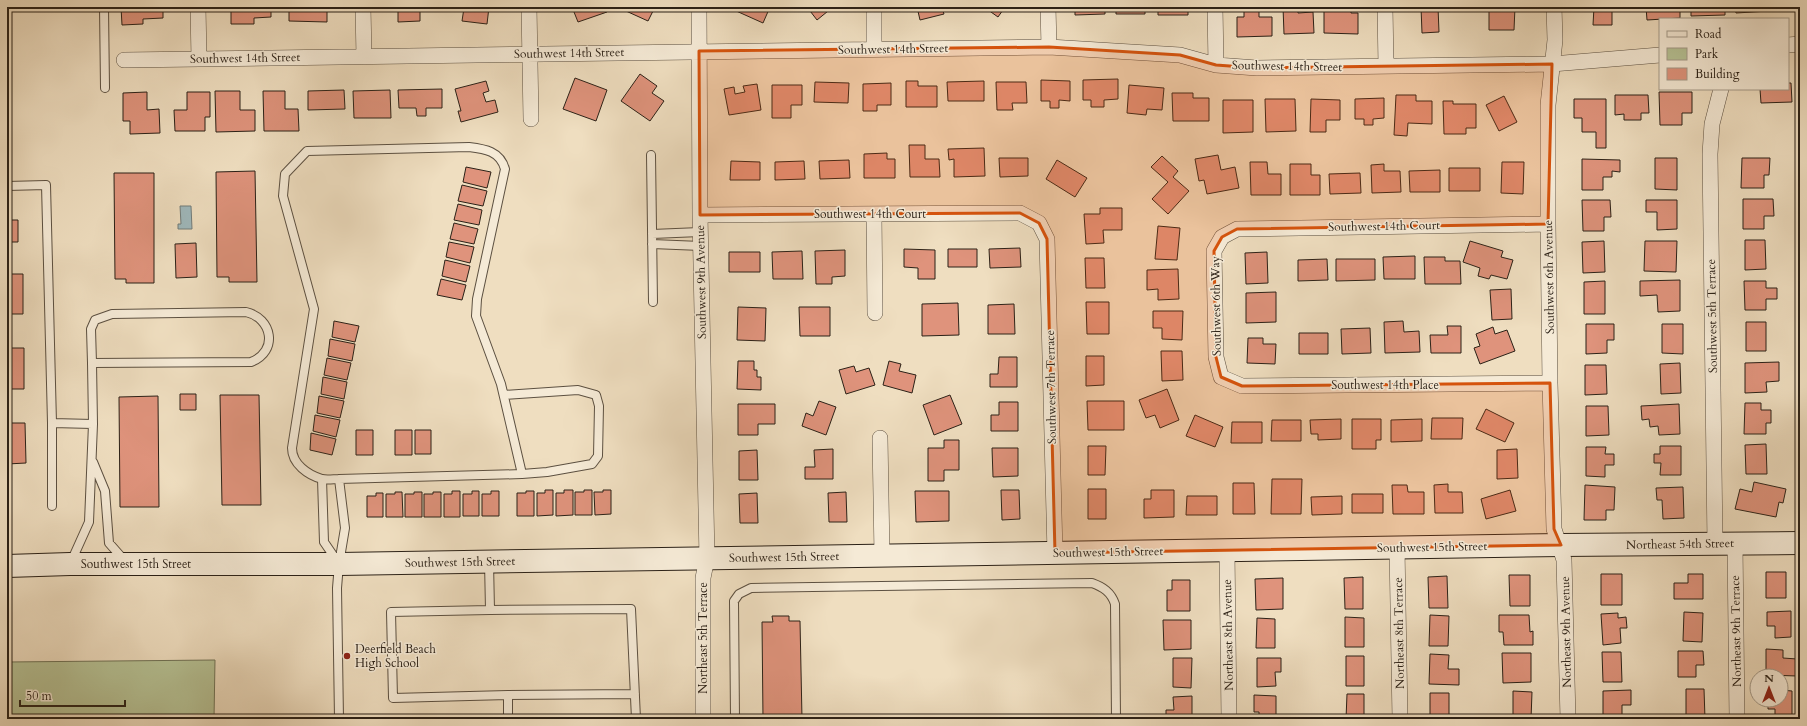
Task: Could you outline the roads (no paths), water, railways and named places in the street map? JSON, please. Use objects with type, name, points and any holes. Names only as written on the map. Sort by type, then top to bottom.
[{"type":"street","points":[[198,7],[199,59]]},
{"type":"street","points":[[363,7],[364,57]]},
{"type":"street","points":[[529,7],[531,119]]},
{"type":"street","name":"Southwest 9th Avenue","points":[[698,7],[700,215],[707,558]]},
{"type":"street","points":[[874,7],[874,49]]},
{"type":"street","points":[[1048,7],[1049,47]]},
{"type":"street","points":[[1215,7],[1216,65]]},
{"type":"street","points":[[1385,7],[1386,66]]},
{"type":"street","name":"Southwest 6th Avenue","points":[[1554,7],[1555,40],[1548,105],[1550,384],[1554,529],[1561,545]]},
{"type":"street","points":[[1789,45],[1800,44]]},
{"type":"street","name":"Southwest 14th Street","points":[[124,60],[1049,47],[1180,55],[1216,65],[1258,68],[1552,64],[1659,55]]},
{"type":"street","name":"Southwest 5th Terrace","points":[[1721,90],[1712,124],[1710,154],[1725,544]]},
{"type":"street","name":"Southwest 14th Court","points":[[700,215],[1020,213],[1039,223]]},
{"type":"street","points":[[874,214],[875,313]]},
{"type":"street","name":"Southwest 7th Terrace","points":[[1039,223],[1047,238],[1055,553]]},
{"type":"street","name":"Southwest 14th Court","points":[[1222,237],[1237,228],[1548,224]]},
{"type":"street","name":"Southwest 6th Way","points":[[1221,377],[1216,357],[1214,251],[1222,237]]},
{"type":"street","name":"Southwest 14th Place","points":[[1221,377],[1242,386],[1550,384]]},
{"type":"street","points":[[880,438],[882,555]]},
{"type":"street","name":"Northeast 54th Street","points":[[1561,545],[1800,543]]},
{"type":"street","name":"Northeast 9th Terrace","points":[[1725,544],[1737,719]]},
{"type":"street","name":"Southwest 15th Street","points":[[7,566],[70,564],[339,564],[1561,545]]},
{"type":"street","name":"Northeast 9th Avenue","points":[[1561,545],[1564,560],[1568,719]]},
{"type":"street","name":"Northeast 8th Terrace","points":[[1397,548],[1400,719]]},
{"type":"street","name":"Northeast 8th Avenue","points":[[1227,550],[1229,719]]},
{"type":"street","name":"Northeast 5th Terrace","points":[[703,719],[703,578],[707,558]]},
{"type":"lane","points":[[104,7],[105,88]]},
{"type":"lane","points":[[504,395],[578,390],[596,395],[599,406],[598,456],[592,464],[547,472],[522,474],[339,479],[322,479],[297,464],[292,454],[314,309],[283,196],[285,174],[307,151],[469,147],[489,151],[499,156],[504,164],[505,175],[498,201],[476,306],[476,316],[501,384],[522,474]]},
{"type":"lane","points":[[651,155],[653,302]]},
{"type":"lane","points":[[7,186],[46,185],[52,423],[52,506]]},
{"type":"lane","points":[[652,234],[701,239]]},
{"type":"lane","points":[[652,244],[701,239]]},
{"type":"lane","points":[[70,564],[89,522],[93,424],[91,329],[96,320],[112,314],[246,312],[256,316],[264,324],[268,331],[269,341],[266,351],[258,359],[251,362],[92,363]]},
{"type":"lane","points":[[52,423],[93,424]]},
{"type":"lane","points":[[92,460],[105,491],[109,543],[128,564]]},
{"type":"lane","points":[[322,479],[324,542],[339,564]]},
{"type":"lane","points":[[339,479],[345,528],[337,588],[339,719]]},
{"type":"lane","points":[[489,561],[490,610]]},
{"type":"lane","points":[[735,719],[734,601],[740,594],[751,588],[1092,583],[1106,590],[1113,597],[1115,604],[1116,719]]},
{"type":"lane","points":[[635,694],[393,698],[391,612],[632,609],[636,719]]},
{"type":"lane","points":[[508,695],[508,719]]},
{"type":"water","points":[[180,206],[191,206],[192,229],[178,229],[178,224],[181,224]]},
{"type":"place","name":"Deerfield Beach High School","points":[[347,656]]}]
